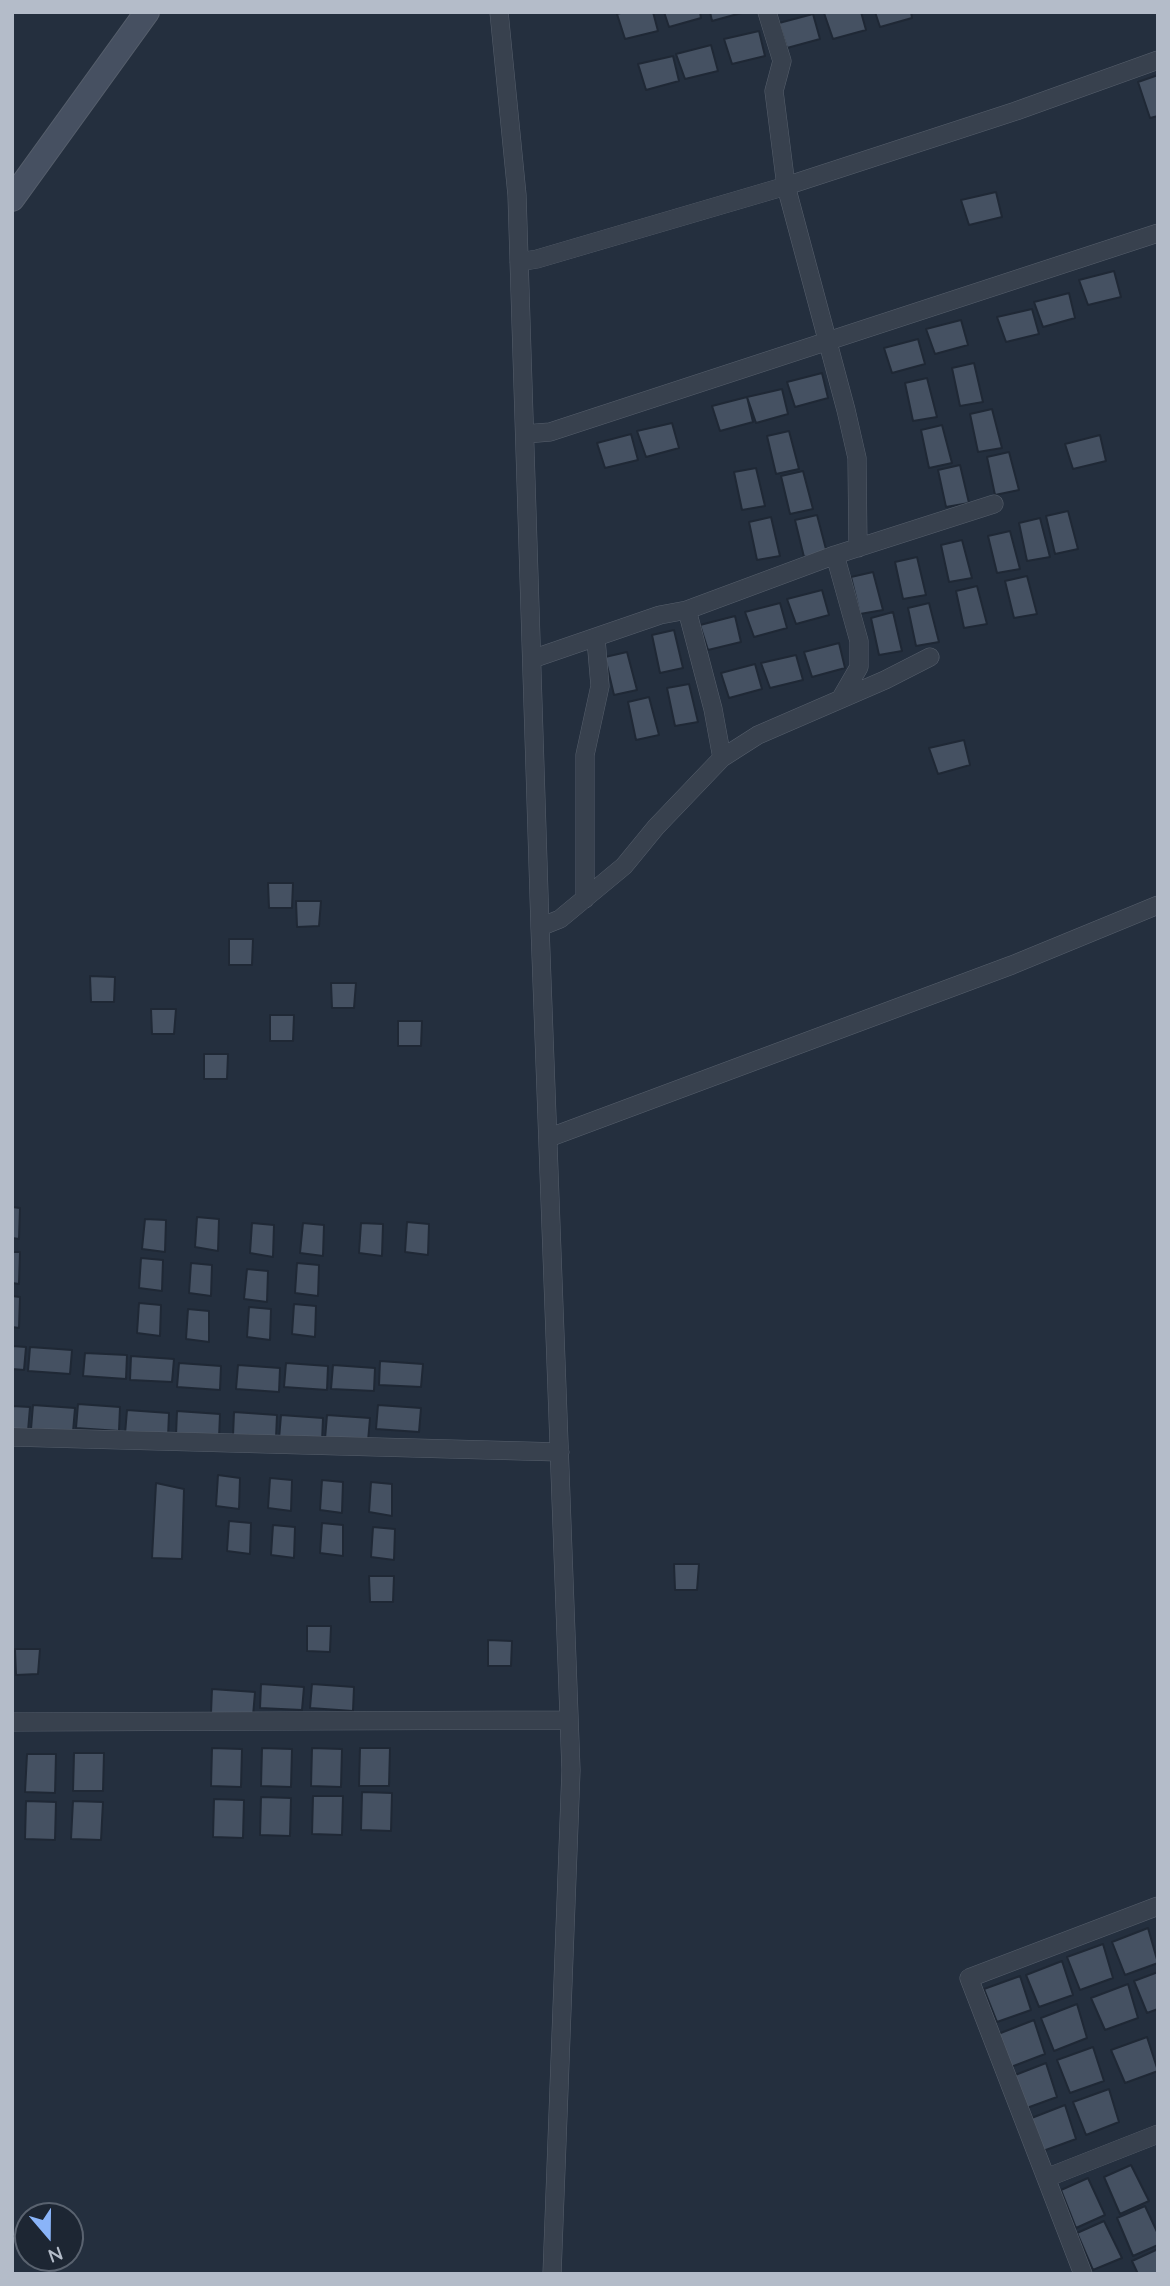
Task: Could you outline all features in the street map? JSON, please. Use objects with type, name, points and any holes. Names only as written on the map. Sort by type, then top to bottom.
[{"type":"main road","points":[[12,199],[147,12]]},
{"type":"street","points":[[499,12],[517,195],[571,1770],[552,2274]]},
{"type":"street","points":[[766,12],[782,61],[774,91],[786,186],[857,458],[858,548]]},
{"type":"street","points":[[519,262],[786,186],[1016,111],[1158,60]]},
{"type":"street","points":[[525,434],[550,432],[1158,233]]},
{"type":"street","points":[[532,659],[660,615],[687,610],[835,555],[994,504]]},
{"type":"street","points":[[835,555],[859,641],[859,667],[841,698]]},
{"type":"street","points":[[687,610],[713,709],[722,758]]},
{"type":"street","points":[[585,900],[586,755],[600,686],[596,639]]},
{"type":"street","points":[[540,927],[560,919],[624,866],[656,827],[722,758],[758,735],[930,657]]},
{"type":"street","points":[[548,1138],[1013,965],[1158,905]]},
{"type":"street","points":[[12,1437],[560,1452]]},
{"type":"street","points":[[12,1723],[569,1720]]},
{"type":"street","points":[[1083,2274],[969,1978],[1158,1906]]},
{"type":"street","points":[[1046,2178],[1158,2134]]},
{"type":"building","points":[[653,12],[658,31],[625,39],[617,14]]},
{"type":"building","points":[[664,12],[700,12],[701,18],[669,27]]},
{"type":"building","points":[[710,12],[745,12],[712,21]]},
{"type":"building","points":[[861,12],[866,30],[833,39],[824,13]]},
{"type":"building","points":[[875,12],[911,12],[912,18],[880,27]]},
{"type":"building","points":[[813,14],[820,39],[787,48],[779,23]]},
{"type":"building","points":[[759,31],[765,56],[732,64],[724,39]]},
{"type":"building","points":[[711,45],[718,71],[685,79],[676,54]]},
{"type":"building","points":[[673,56],[679,81],[646,90],[638,64]]},
{"type":"building","points":[[1158,75],[1158,116],[1150,118],[1138,82]]},
{"type":"building","points":[[996,192],[1002,217],[969,225],[961,200]]},
{"type":"building","points":[[1114,271],[1121,297],[1088,305],[1079,280]]},
{"type":"building","points":[[1069,293],[1075,318],[1043,327],[1034,302]]},
{"type":"building","points":[[1032,309],[1039,334],[1006,342],[997,317]]},
{"type":"building","points":[[961,320],[968,345],[935,354],[926,329]]},
{"type":"building","points":[[918,339],[925,364],[892,373],[884,348]]},
{"type":"building","points":[[974,363],[983,402],[960,406],[952,368]]},
{"type":"building","points":[[822,373],[828,398],[795,407],[787,382]]},
{"type":"building","points":[[927,378],[937,417],[913,421],[905,383]]},
{"type":"building","points":[[782,389],[788,414],[756,423],[747,397]]},
{"type":"building","points":[[747,397],[753,422],[720,431],[712,406]]},
{"type":"building","points":[[992,409],[1002,448],[978,452],[970,414]]},
{"type":"building","points":[[672,423],[679,448],[646,457],[637,431]]},
{"type":"building","points":[[942,425],[952,463],[929,468],[921,430]]},
{"type":"building","points":[[789,431],[799,469],[776,474],[767,436]]},
{"type":"building","points":[[631,434],[638,460],[605,468],[597,443]]},
{"type":"building","points":[[1100,435],[1106,461],[1073,469],[1065,444]]},
{"type":"building","points":[[1009,452],[1019,490],[995,495],[987,457]]},
{"type":"building","points":[[960,465],[969,503],[946,507],[938,470]]},
{"type":"building","points":[[756,468],[765,506],[742,510],[734,472]]},
{"type":"building","points":[[803,471],[813,509],[790,514],[781,476]]},
{"type":"building","points":[[1068,511],[1078,549],[1055,554],[1046,516]]},
{"type":"building","points":[[817,515],[827,553],[804,557],[795,520]]},
{"type":"building","points":[[771,517],[780,556],[757,560],[749,522]]},
{"type":"building","points":[[1040,518],[1050,557],[1027,561],[1019,523]]},
{"type":"building","points":[[1010,531],[1020,569],[997,573],[988,536]]},
{"type":"building","points":[[962,540],[972,578],[949,582],[941,545]]},
{"type":"building","points":[[917,557],[926,595],[903,599],[895,562]]},
{"type":"building","points":[[873,572],[883,610],[860,614],[851,577]]},
{"type":"building","points":[[1027,576],[1037,614],[1014,618],[1005,581]]},
{"type":"building","points":[[977,586],[987,624],[964,628],[956,591]]},
{"type":"building","points":[[822,590],[829,615],[796,624],[787,599]]},
{"type":"building","points":[[780,603],[787,628],[754,637],[745,612]]},
{"type":"building","points":[[929,603],[939,642],[916,646],[908,608]]},
{"type":"building","points":[[893,612],[902,651],[879,655],[871,618]]},
{"type":"building","points":[[735,616],[741,642],[708,650],[700,625]]},
{"type":"building","points":[[674,630],[683,668],[660,673],[652,635]]},
{"type":"building","points":[[839,643],[845,668],[812,677],[804,652]]},
{"type":"building","points":[[627,652],[637,690],[614,695],[605,657]]},
{"type":"building","points":[[796,655],[803,680],[770,688],[761,663]]},
{"type":"building","points":[[755,664],[762,689],[729,698],[721,673]]},
{"type":"building","points":[[689,684],[698,722],[675,726],[667,688]]},
{"type":"building","points":[[649,697],[659,735],[636,740],[628,702]]},
{"type":"building","points":[[964,740],[970,765],[938,774],[929,748]]},
{"type":"building","points":[[268,883],[293,883],[292,908],[269,908]]},
{"type":"building","points":[[296,901],[321,901],[319,926],[297,927]]},
{"type":"building","points":[[229,939],[253,939],[252,965],[229,965]]},
{"type":"building","points":[[90,976],[115,977],[114,1002],[91,1002]]},
{"type":"building","points":[[331,983],[356,983],[354,1008],[332,1008]]},
{"type":"building","points":[[151,1009],[176,1009],[174,1034],[152,1034]]},
{"type":"building","points":[[270,1015],[294,1015],[293,1041],[270,1041]]},
{"type":"building","points":[[398,1021],[422,1021],[421,1046],[398,1046]]},
{"type":"building","points":[[204,1054],[228,1054],[227,1079],[204,1079]]},
{"type":"building","points":[[12,1207],[20,1208],[19,1239],[12,1238]]},
{"type":"building","points":[[197,1217],[219,1219],[218,1251],[195,1247]]},
{"type":"building","points":[[145,1219],[166,1220],[165,1252],[142,1249]]},
{"type":"building","points":[[407,1222],[429,1224],[428,1255],[405,1252]]},
{"type":"building","points":[[252,1223],[274,1225],[273,1257],[250,1253]]},
{"type":"building","points":[[303,1223],[324,1225],[323,1256],[300,1253]]},
{"type":"building","points":[[361,1223],[383,1224],[382,1256],[359,1253]]},
{"type":"building","points":[[12,1252],[20,1252],[19,1284],[12,1283]]},
{"type":"building","points":[[141,1258],[163,1260],[162,1291],[139,1288]]},
{"type":"building","points":[[191,1263],[212,1265],[211,1296],[189,1293]]},
{"type":"building","points":[[297,1263],[319,1265],[318,1296],[295,1293]]},
{"type":"building","points":[[247,1269],[268,1271],[267,1302],[244,1299]]},
{"type":"building","points":[[12,1296],[20,1297],[19,1328],[12,1327]]},
{"type":"building","points":[[139,1303],[161,1305],[160,1336],[137,1333]]},
{"type":"building","points":[[294,1304],[316,1306],[315,1337],[292,1334]]},
{"type":"building","points":[[249,1307],[271,1309],[270,1340],[247,1337]]},
{"type":"building","points":[[188,1309],[209,1311],[209,1342],[186,1339]]},
{"type":"building","points":[[12,1346],[26,1347],[24,1370],[12,1369]]},
{"type":"building","points":[[30,1347],[72,1350],[70,1374],[28,1371]]},
{"type":"building","points":[[85,1353],[127,1355],[126,1379],[83,1376]]},
{"type":"building","points":[[131,1356],[174,1359],[172,1382],[130,1380]]},
{"type":"building","points":[[380,1361],[423,1364],[421,1387],[379,1385]]},
{"type":"building","points":[[179,1363],[221,1366],[220,1390],[177,1387]]},
{"type":"building","points":[[286,1363],[328,1366],[327,1390],[284,1387]]},
{"type":"building","points":[[238,1365],[280,1368],[279,1392],[236,1389]]},
{"type":"building","points":[[333,1365],[375,1368],[374,1391],[331,1389]]},
{"type":"building","points":[[78,1404],[120,1407],[119,1431],[76,1428]]},
{"type":"building","points":[[33,1405],[75,1408],[73,1432],[31,1429]]},
{"type":"building","points":[[378,1405],[421,1408],[419,1432],[376,1429]]},
{"type":"building","points":[[12,1406],[30,1407],[28,1431],[12,1430]]},
{"type":"building","points":[[127,1410],[169,1413],[168,1437],[125,1434]]},
{"type":"building","points":[[177,1411],[220,1414],[219,1438],[176,1435]]},
{"type":"building","points":[[234,1412],[277,1415],[276,1438],[233,1436]]},
{"type":"building","points":[[281,1415],[323,1418],[322,1442],[279,1439]]},
{"type":"building","points":[[327,1415],[370,1418],[368,1441],[325,1439]]},
{"type":"building","points":[[218,1475],[240,1478],[239,1509],[216,1506]]},
{"type":"building","points":[[270,1478],[292,1480],[291,1511],[268,1508]]},
{"type":"building","points":[[322,1480],[343,1482],[342,1513],[320,1510]]},
{"type":"building","points":[[371,1482],[392,1484],[392,1516],[369,1512]]},
{"type":"building","points":[[156,1483],[184,1489],[182,1559],[152,1558]]},
{"type":"building","points":[[229,1521],[251,1523],[250,1554],[227,1551]]},
{"type":"building","points":[[322,1523],[343,1525],[343,1556],[320,1553]]},
{"type":"building","points":[[273,1525],[295,1527],[294,1558],[271,1555]]},
{"type":"building","points":[[373,1527],[395,1529],[394,1560],[371,1557]]},
{"type":"building","points":[[674,1564],[699,1564],[697,1590],[675,1590]]},
{"type":"building","points":[[369,1576],[394,1576],[393,1602],[370,1602]]},
{"type":"building","points":[[307,1626],[331,1626],[330,1652],[307,1651]]},
{"type":"building","points":[[488,1640],[512,1641],[511,1666],[488,1666]]},
{"type":"building","points":[[15,1649],[40,1649],[38,1674],[16,1675]]},
{"type":"building","points":[[261,1684],[304,1687],[302,1710],[260,1708]]},
{"type":"building","points":[[312,1684],[354,1687],[353,1711],[310,1708]]},
{"type":"building","points":[[212,1689],[255,1692],[253,1716],[211,1713]]},
{"type":"building","points":[[212,1748],[242,1749],[241,1787],[211,1786]]},
{"type":"building","points":[[262,1748],[292,1749],[291,1787],[261,1786]]},
{"type":"building","points":[[312,1748],[342,1749],[341,1787],[311,1786]]},
{"type":"building","points":[[360,1748],[390,1748],[389,1786],[359,1786]]},
{"type":"building","points":[[74,1753],[104,1753],[103,1791],[73,1791]]},
{"type":"building","points":[[27,1754],[56,1754],[55,1793],[25,1792]]},
{"type":"building","points":[[362,1792],[392,1793],[391,1831],[361,1830]]},
{"type":"building","points":[[313,1796],[343,1796],[342,1835],[312,1834]]},
{"type":"building","points":[[261,1797],[291,1798],[290,1836],[260,1835]]},
{"type":"building","points":[[214,1799],[244,1800],[243,1838],[213,1837]]},
{"type":"building","points":[[26,1801],[56,1802],[55,1840],[25,1839]]},
{"type":"building","points":[[73,1801],[103,1802],[101,1840],[71,1839]]},
{"type":"building","points":[[1148,1928],[1158,1963],[1125,1975],[1112,1942]]},
{"type":"building","points":[[1103,1944],[1113,1978],[1080,1990],[1067,1957]]},
{"type":"building","points":[[1062,1961],[1073,1995],[1039,2007],[1026,1975]]},
{"type":"building","points":[[1158,1972],[1158,2009],[1147,2013],[1134,1981]]},
{"type":"building","points":[[1020,1976],[1031,2010],[997,2022],[984,1989]]},
{"type":"building","points":[[1128,1984],[1138,2018],[1105,2030],[1091,1998]]},
{"type":"building","points":[[1077,2004],[1087,2038],[1054,2051],[1041,2018]]},
{"type":"building","points":[[1034,2020],[1045,2054],[1011,2067],[998,2034]]},
{"type":"building","points":[[1147,2037],[1158,2071],[1125,2083],[1111,2050]]},
{"type":"building","points":[[1093,2047],[1104,2081],[1070,2093],[1057,2060]]},
{"type":"building","points":[[1046,2063],[1057,2097],[1024,2109],[1010,2077]]},
{"type":"building","points":[[1109,2089],[1119,2122],[1086,2135],[1073,2102]]},
{"type":"building","points":[[1065,2105],[1076,2139],[1043,2151],[1029,2119]]},
{"type":"building","points":[[1131,2165],[1149,2201],[1120,2214],[1104,2177]]},
{"type":"building","points":[[1088,2178],[1105,2215],[1076,2228],[1061,2190]]},
{"type":"building","points":[[1145,2206],[1158,2234],[1158,2245],[1133,2256],[1117,2218]]},
{"type":"building","points":[[1104,2221],[1122,2258],[1093,2270],[1077,2233]]},
{"type":"building","points":[[1158,2249],[1158,2274],[1138,2274],[1132,2261]]}]
